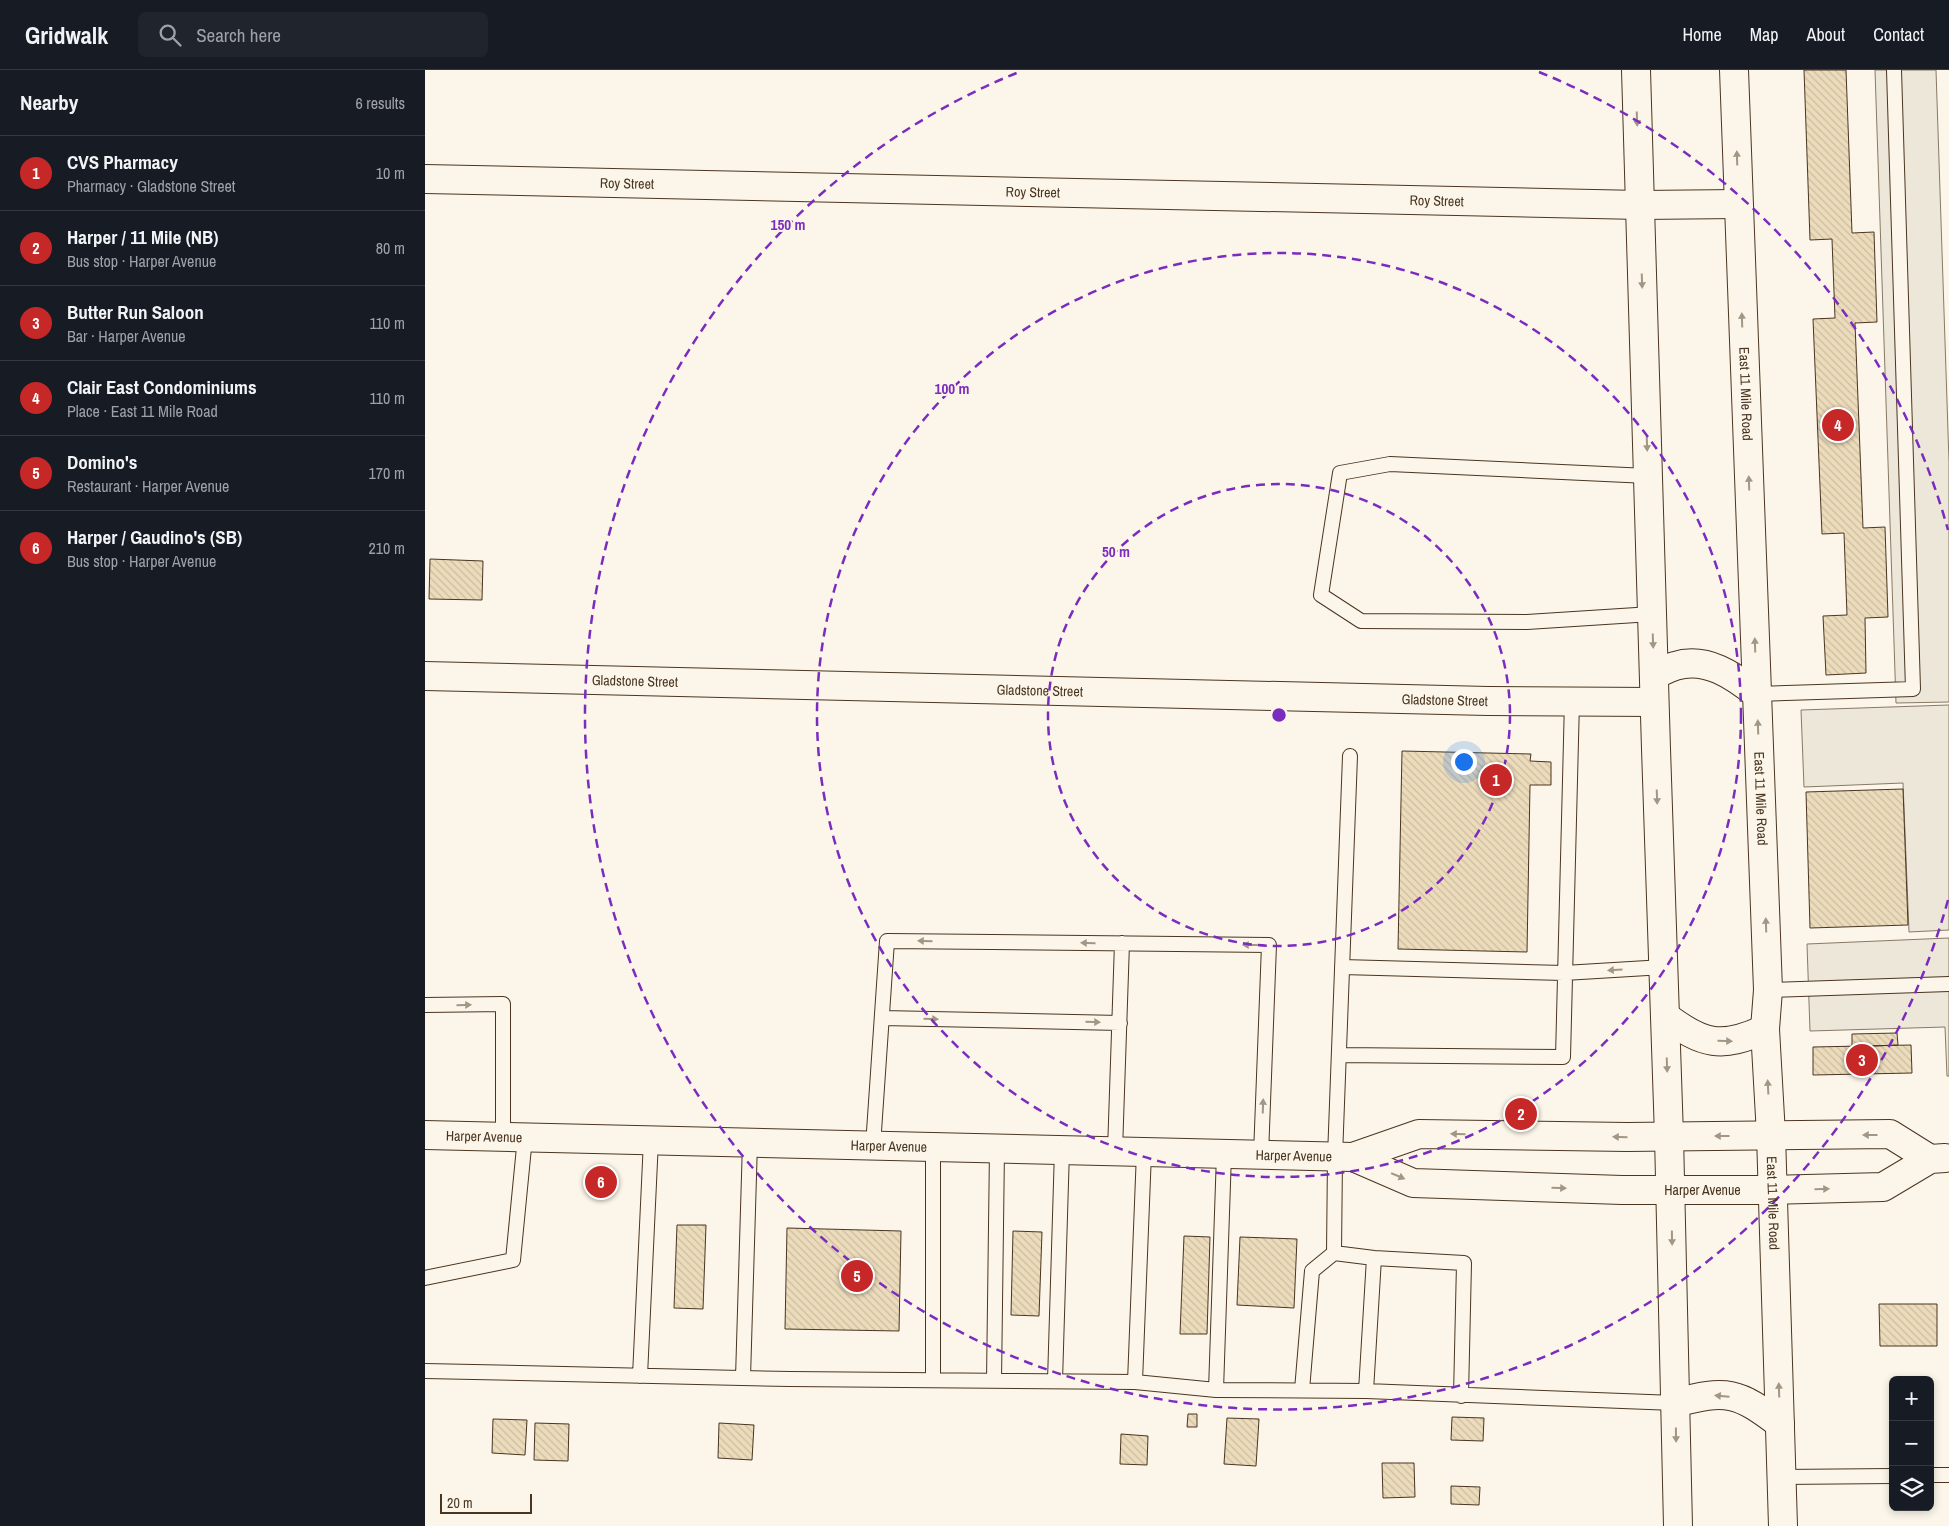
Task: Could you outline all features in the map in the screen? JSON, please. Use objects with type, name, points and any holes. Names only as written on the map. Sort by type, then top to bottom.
[{"type":"main road","points":[[1636,70],[1654,702],[1671,1189],[1677,1526]]},
{"type":"main road","name":"East 11 Mile Road","points":[[1735,70],[1738,204],[1768,990],[1765,1029],[1773,1190],[1783,1526]]},
{"type":"main road","name":"Roy Street","points":[[425,179],[1640,205]]},
{"type":"main road","points":[[1640,205],[1738,204]]},
{"type":"main road","points":[[1654,675],[1676,665],[1695,663],[1717,668],[1737,679],[1757,694]]},
{"type":"main road","name":"Gladstone Street","points":[[425,676],[1654,702]]},
{"type":"main road","points":[[1665,1016],[1685,1031],[1704,1039],[1727,1042],[1746,1038],[1765,1029]]},
{"type":"main road","name":"Harper Avenue","points":[[425,1134],[1344,1157],[1419,1134],[1669,1136],[1890,1134],[1939,1158]]},
{"type":"main road","name":"Harper Avenue","points":[[1344,1157],[1413,1183],[1622,1190],[1773,1190],[1883,1187],[1939,1158]]},
{"type":"main road","points":[[1675,1403],[1717,1394],[1741,1398],[1759,1408],[1779,1424]]},
{"type":"lane","points":[[1757,694],[1913,689],[1894,70]]},
{"type":"lane","points":[[1648,476],[1390,464],[1340,473],[1321,595],[1361,621],[1527,622],[1652,614]]},
{"type":"lane","points":[[1339,1055],[1563,1057],[1572,701]]},
{"type":"lane","points":[[1334,1253],[1344,1157],[1339,1055],[1350,756]]},
{"type":"lane","points":[[873,1146],[887,941],[1269,945],[1261,1155]]},
{"type":"lane","points":[[1115,1151],[1122,944]]},
{"type":"lane","points":[[1342,967],[1564,973],[1664,967]]},
{"type":"lane","points":[[1768,990],[1949,984]]},
{"type":"lane","points":[[425,1005],[503,1004],[514,1137],[513,1260],[425,1278]]},
{"type":"lane","points":[[882,1018],[1120,1023]]},
{"type":"lane","points":[[640,1376],[651,1140]]},
{"type":"lane","points":[[743,1378],[750,1142]]},
{"type":"lane","points":[[933,1147],[933,1380]]},
{"type":"lane","points":[[994,1381],[997,1148]]},
{"type":"lane","points":[[1055,1381],[1063,1150]]},
{"type":"lane","points":[[1135,1382],[1144,1152]]},
{"type":"lane","points":[[1215,1390],[1224,1154]]},
{"type":"lane","points":[[1302,1390],[1312,1270],[1334,1253],[1374,1258],[1464,1263],[1461,1396]]},
{"type":"lane","points":[[1366,1391],[1374,1258]]},
{"type":"lane","points":[[425,1371],[743,1378],[1135,1382],[1215,1390],[1366,1391],[1675,1403]]},
{"type":"lane","points":[[1934,1475],[1949,1475]]},
{"type":"lane","points":[[1781,1478],[1889,1476]]},
{"type":"shaded area","points":[[1875,70],[1936,70],[1949,462],[1949,702],[1896,703]]},
{"type":"shaded area","points":[[1949,705],[1949,930],[1909,932],[1903,783],[1804,787],[1801,710]]},
{"type":"shaded area","points":[[1949,938],[1949,1076],[1947,1076],[1945,1027],[1810,1031],[1807,944]]},
{"type":"building","points":[[1804,70],[1846,70],[1852,233],[1874,232],[1877,322],[1855,323],[1863,528],[1885,527],[1888,617],[1865,618],[1866,673],[1826,675],[1823,616],[1847,615],[1844,533],[1822,534],[1813,319],[1835,318],[1832,239],[1810,240]]},
{"type":"building","points":[[430,559],[483,561],[482,600],[429,599]]},
{"type":"building","points":[[1402,751],[1531,754],[1530,761],[1551,762],[1551,785],[1530,785],[1527,952],[1398,949]]},
{"type":"building","points":[[1903,789],[1908,925],[1810,928],[1806,792]]},
{"type":"building","points":[[1897,1033],[1898,1045],[1852,1047],[1852,1034]]},
{"type":"building","points":[[1911,1045],[1912,1073],[1813,1075],[1813,1047]]},
{"type":"building","points":[[677,1225],[706,1225],[703,1309],[674,1308]]},
{"type":"building","points":[[787,1228],[901,1231],[899,1331],[785,1329]]},
{"type":"building","points":[[1013,1231],[1042,1232],[1039,1316],[1011,1315]]},
{"type":"building","points":[[1184,1236],[1210,1237],[1207,1334],[1180,1334]]},
{"type":"building","points":[[1240,1237],[1297,1239],[1294,1308],[1237,1305]]},
{"type":"building","points":[[1879,1304],[1937,1304],[1937,1346],[1880,1346]]},
{"type":"building","points":[[1188,1414],[1197,1414],[1197,1427],[1187,1427]]},
{"type":"building","points":[[1452,1417],[1484,1418],[1483,1441],[1451,1440]]},
{"type":"building","points":[[1227,1418],[1259,1419],[1256,1466],[1224,1464]]},
{"type":"building","points":[[493,1419],[527,1420],[525,1455],[492,1453]]},
{"type":"building","points":[[535,1423],[569,1424],[568,1461],[534,1460]]},
{"type":"building","points":[[719,1423],[754,1425],[752,1460],[718,1458]]},
{"type":"building","points":[[1121,1434],[1148,1436],[1147,1465],[1120,1464]]},
{"type":"building","points":[[1382,1463],[1414,1463],[1415,1497],[1383,1498]]},
{"type":"building","points":[[1451,1486],[1480,1487],[1479,1505],[1451,1504]]},
{"type":"place","name":"Clair East Condominiums","points":[[1838,425]]},
{"type":"place","name":"CVS Pharmacy","points":[[1496,780]]},
{"type":"place","name":"Butter Run Saloon","points":[[1862,1060]]},
{"type":"place","name":"Harper / 11 Mile (NB)","points":[[1521,1114]]},
{"type":"place","name":"Harper / Gaudino's (SB)","points":[[601,1182]]},
{"type":"place","name":"Domino's","points":[[857,1276]]}]
